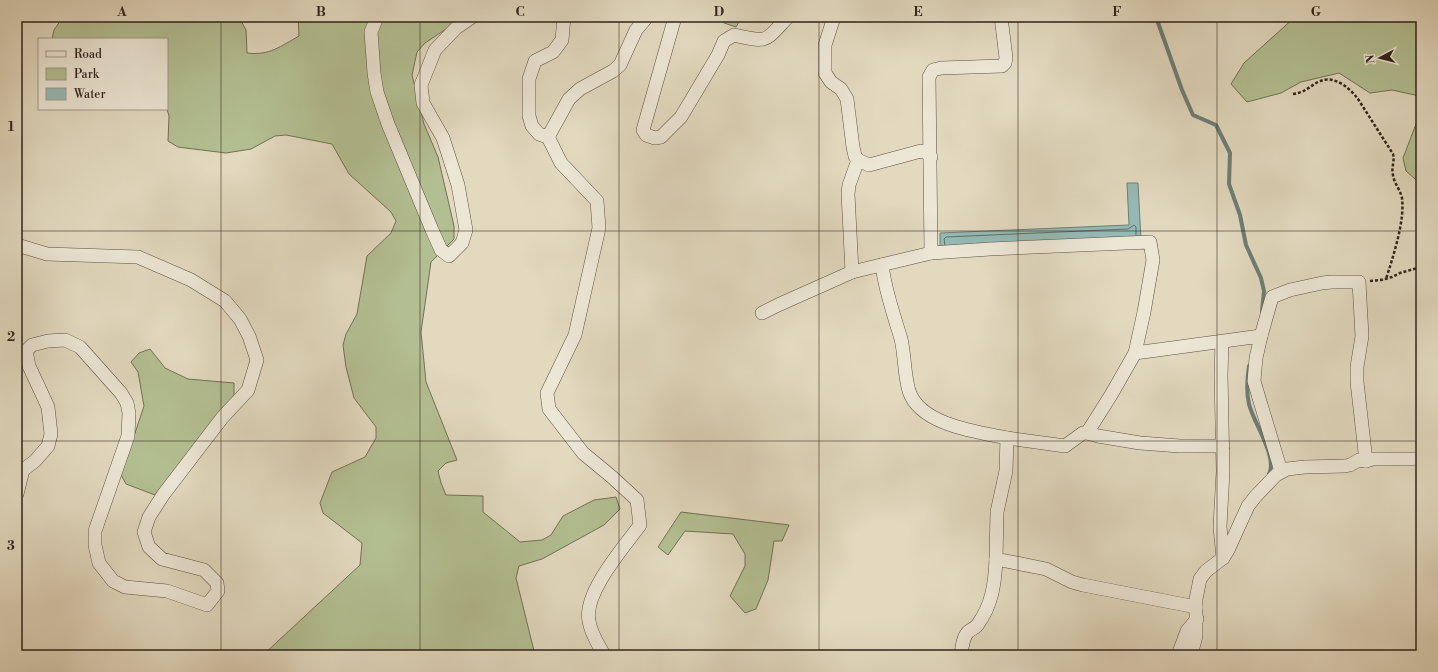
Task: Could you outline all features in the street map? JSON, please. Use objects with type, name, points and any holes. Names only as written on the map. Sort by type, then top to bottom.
[{"type":"street","points":[[378,17],[371,32],[377,92],[393,137],[432,230],[441,250],[449,256],[462,243],[466,230],[458,186],[443,138],[423,103],[421,85],[436,50],[456,28],[472,17]]},
{"type":"street","points":[[564,17],[562,40],[553,52],[535,61],[529,79],[529,116],[532,126],[539,134],[548,137],[561,163],[597,201],[600,228],[575,335],[547,393],[550,409],[583,453],[637,500],[640,525],[596,587],[589,607],[588,620],[592,634],[604,655]]},
{"type":"street","points":[[548,137],[569,99],[580,89],[613,71],[620,65],[636,30],[647,17]]},
{"type":"street","points":[[676,17],[644,130],[646,135],[655,138],[661,137],[681,117],[718,55],[724,41],[734,35],[758,41],[768,39],[788,17]]},
{"type":"street","points":[[834,17],[825,45],[825,73],[831,82],[842,89],[847,98],[855,156],[858,160],[869,165],[921,151],[927,153],[931,157]]},
{"type":"street","points":[[931,253],[930,74],[934,70],[941,68],[1002,66],[1005,63],[1006,58],[1001,17]]},
{"type":"street","points":[[852,272],[848,194],[849,185],[858,160]]},
{"type":"street","points":[[762,313],[852,272],[931,253],[1150,242],[1153,260],[1144,312],[1134,353],[1111,395],[1087,433]]},
{"type":"street","points":[[17,245],[47,254],[138,257],[192,280],[225,301],[240,319],[249,336],[257,360],[248,390],[222,418],[163,495],[149,517],[144,532],[149,547],[162,559],[204,570],[217,583],[218,591],[207,605],[168,591],[125,587],[113,580],[99,563],[95,545],[95,531],[128,436],[129,413],[127,403],[121,393],[80,347],[65,340],[48,341],[32,345],[26,351],[29,366],[48,407],[51,434],[48,446],[35,461],[23,470],[17,494]]},
{"type":"street","points":[[882,265],[884,279],[901,340],[909,392],[913,399],[925,412],[953,426],[1007,438],[1065,446],[1087,433],[1140,443],[1180,446],[1223,446]]},
{"type":"street","points":[[1281,471],[1254,381],[1256,358],[1272,297],[1290,290],[1322,283],[1359,282],[1362,336],[1357,367],[1357,382],[1366,461]]},
{"type":"street","points":[[1134,353],[1261,336]]},
{"type":"street","points":[[1222,342],[1221,382],[1223,446],[1220,527],[1223,558]]},
{"type":"street","points":[[961,655],[965,637],[969,631],[978,626],[991,600],[996,580],[996,512],[1006,471],[1007,438]]},
{"type":"street","points":[[1191,655],[1196,636],[1197,591],[1200,579],[1206,571],[1223,558],[1231,546],[1251,501],[1271,479],[1281,471],[1293,468],[1345,466],[1359,460],[1366,461],[1373,459],[1421,458]]},
{"type":"street","points":[[996,559],[1046,569],[1072,582],[1196,613]]},
{"type":"street","points":[[1178,655],[1186,631],[1196,613]]},
{"type":"path","points":[[1293,94],[1302,93],[1318,81],[1323,80],[1331,79],[1346,86],[1358,99],[1392,154],[1394,159],[1392,174],[1401,196],[1402,212],[1399,232],[1386,279]]},
{"type":"path","points":[[1359,282],[1386,279],[1421,267]]},
{"type":"green space","points":[[63,17],[239,17],[246,30],[247,53],[255,54],[268,52],[299,36],[298,17],[464,17],[425,43],[417,52],[412,75],[424,124],[438,157],[454,226],[454,239],[431,262],[421,332],[426,382],[457,460],[446,463],[438,471],[441,483],[446,495],[483,496],[483,512],[520,542],[542,540],[551,535],[563,516],[594,500],[616,497],[620,509],[604,525],[542,559],[519,566],[516,578],[535,655],[263,655],[360,565],[362,543],[323,513],[320,503],[332,472],[365,457],[376,438],[376,427],[354,398],[346,367],[343,345],[346,334],[357,314],[367,256],[391,233],[396,221],[391,212],[349,174],[332,144],[286,135],[275,136],[251,149],[226,153],[178,147],[168,141],[168,38],[52,38],[54,30]]},
{"type":"green space","points":[[718,17],[742,17],[736,27],[724,23]]},
{"type":"green space","points":[[1295,17],[1421,17],[1421,101],[1415,95],[1392,90],[1370,93],[1339,73],[1301,82],[1281,93],[1247,102],[1231,84],[1244,63]]},
{"type":"green space","points":[[1421,111],[1421,182],[1406,171],[1403,158]]},
{"type":"green space","points":[[150,349],[165,368],[188,379],[234,383],[234,397],[155,495],[126,484],[121,475],[144,406],[138,372],[131,362],[139,353]]},
{"type":"green space","points":[[681,512],[789,525],[782,541],[774,541],[768,580],[756,609],[745,613],[730,596],[745,566],[745,554],[733,534],[685,531],[668,555],[658,547]]},
{"type":"water","points":[[1127,183],[1138,183],[1141,240],[940,249],[940,233],[1129,225]]},
{"type":"waterway","points":[[1156,17],[1182,90],[1193,115],[1216,125],[1230,153],[1229,184],[1240,215],[1246,245],[1261,278],[1264,291],[1262,311]]},
{"type":"waterway","points":[[1249,366],[1247,385],[1248,399],[1251,411],[1268,449],[1271,467],[1269,474]]}]
